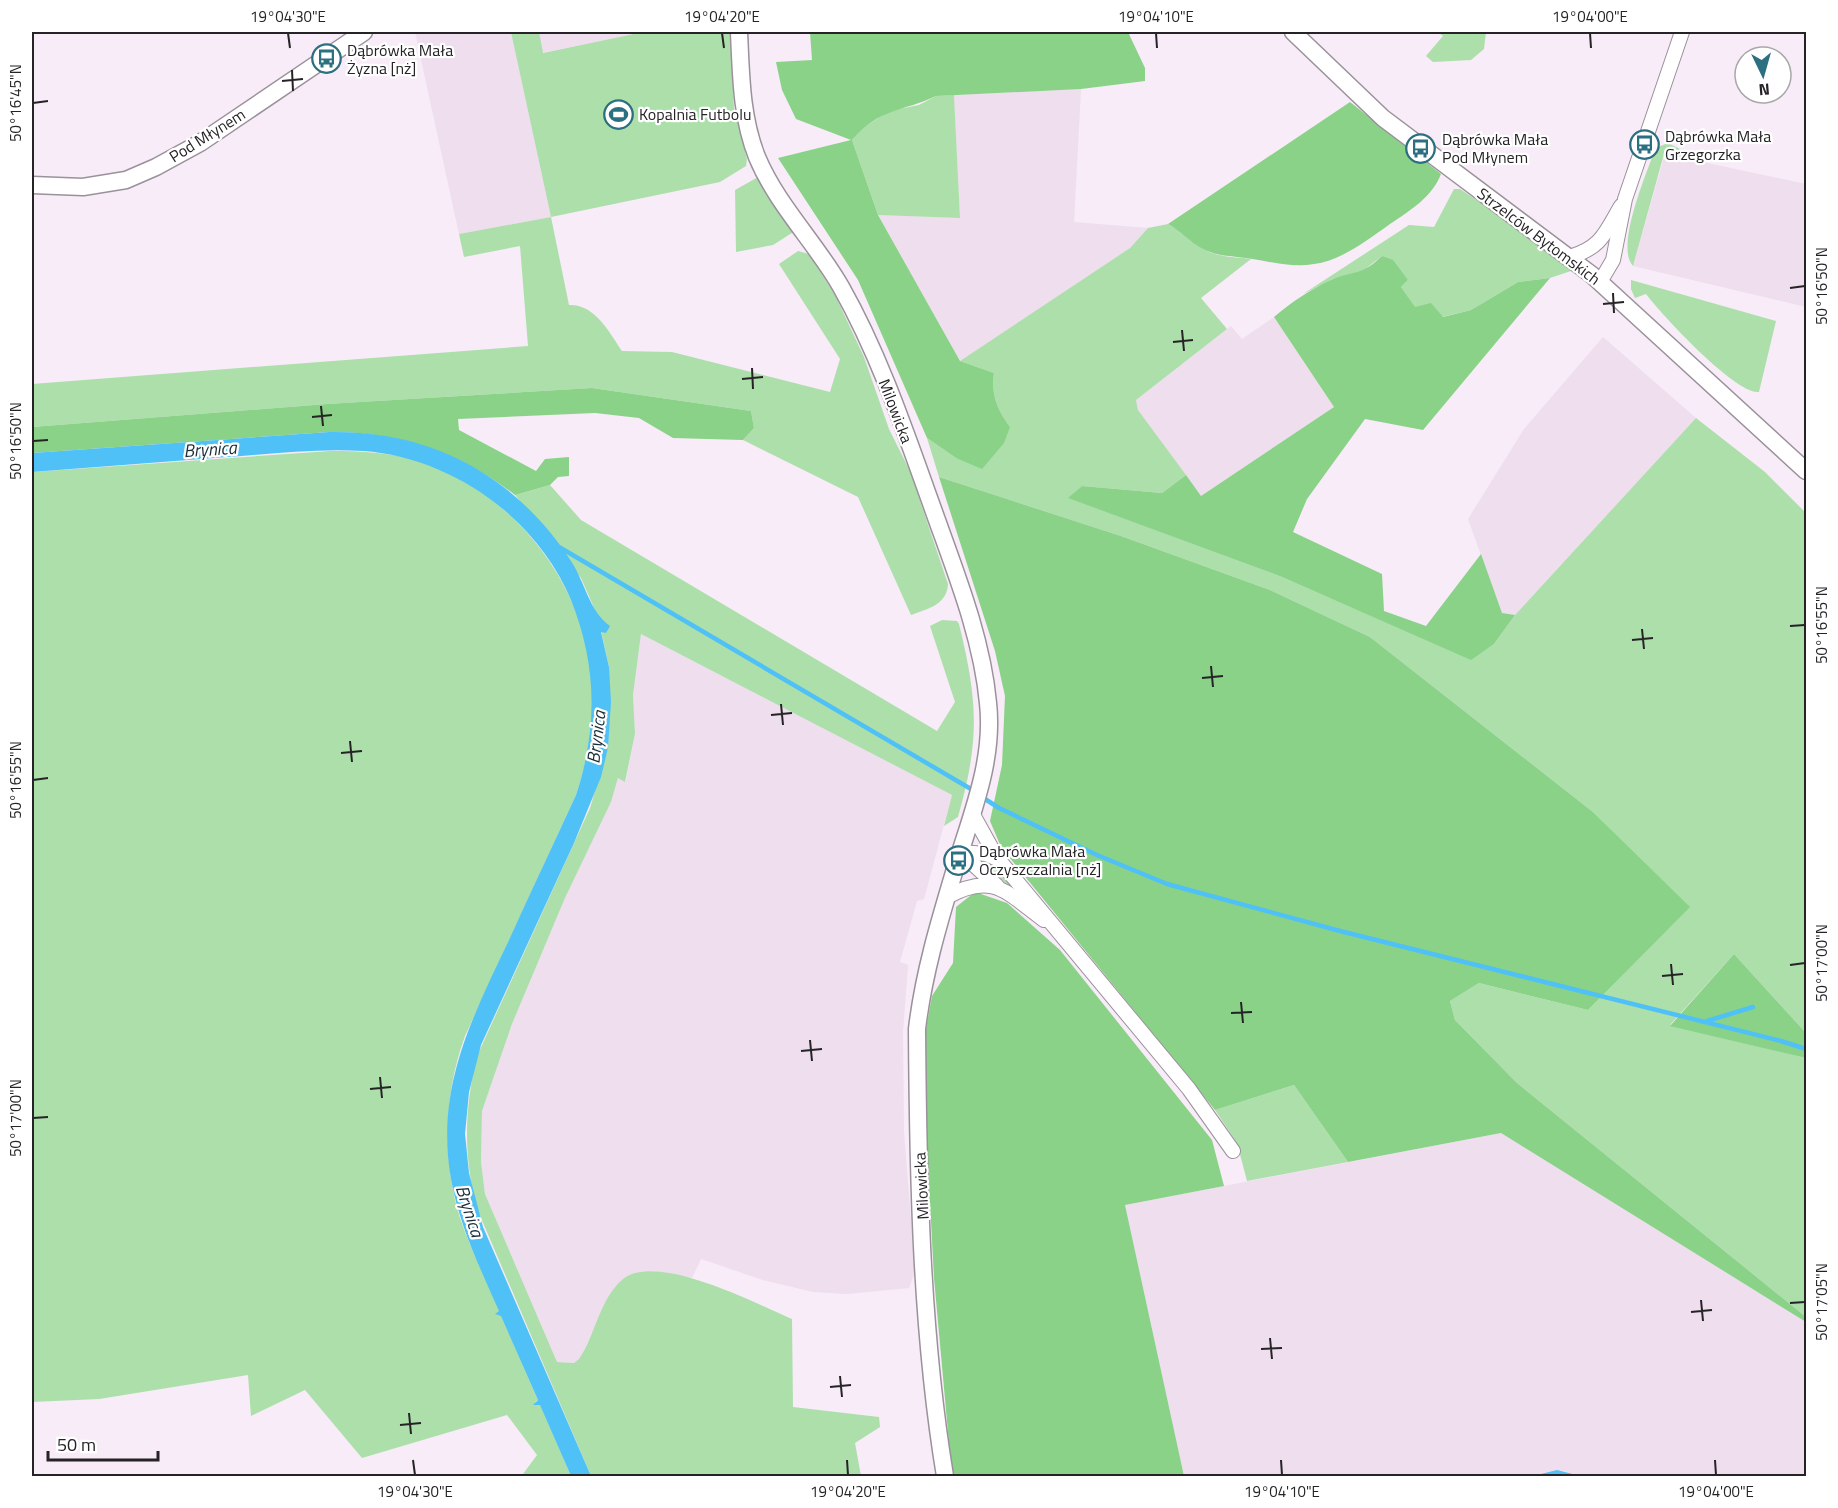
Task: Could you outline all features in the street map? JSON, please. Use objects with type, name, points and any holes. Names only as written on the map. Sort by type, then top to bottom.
[{"type":"street","name":"Pod Młynem","points":[[32,185],[83,187],[126,180],[156,167],[200,143],[364,32]]},
{"type":"street","name":"Milowicka","points":[[739,32],[743,102],[756,153],[772,185],[841,287],[869,344],[922,480],[967,609],[986,681],[989,705],[988,743],[982,780],[922,983],[917,1029],[934,1410],[945,1476]]},
{"type":"street","name":"Strzelców Bytomskich","points":[[1293,32],[1383,118],[1596,278],[1806,471]]},
{"type":"street","points":[[1596,278],[1612,260],[1625,199],[1682,32]]},
{"type":"street","points":[[1570,257],[1590,251],[1598,243],[1625,199]]},
{"type":"street","points":[[1596,278],[1598,243]]},
{"type":"street","points":[[973,811],[988,846],[1038,905],[1050,925],[1189,1089],[1233,1151]]},
{"type":"street","points":[[960,852],[986,854],[999,860]]},
{"type":"street","points":[[960,852],[998,886],[1050,925]]},
{"type":"street","points":[[947,897],[969,887],[998,886]]},
{"type":"shaded area","points":[[415,32],[643,32],[517,58],[551,217],[459,234]]},
{"type":"shaded area","points":[[1081,89],[1074,222],[1148,228],[1130,248],[960,361],[878,215],[960,218],[954,95]]},
{"type":"shaded area","points":[[1665,154],[1806,184],[1806,307],[1633,266]]},
{"type":"shaded area","points":[[1274,317],[1334,407],[1201,496],[1138,410],[1136,400],[1231,326],[1242,339]]},
{"type":"shaded area","points":[[1603,337],[1696,418],[1515,615],[1502,613],[1468,519],[1524,429]]},
{"type":"shaded area","points":[[641,634],[952,795],[924,899],[917,901],[900,962],[908,965],[903,1032],[904,1132],[915,1272],[909,1288],[847,1294],[813,1292],[763,1280],[701,1259],[692,1278],[653,1271],[638,1272],[606,1304],[579,1360],[574,1363],[557,1362],[485,1194],[481,1162],[482,1111],[512,1024],[565,898],[611,802],[618,778],[626,781],[635,734],[633,695]]},
{"type":"shaded area","points":[[1501,1133],[1806,1322],[1806,1476],[1184,1476],[1125,1205]]},
{"type":"green space","name":"Kopalnia Futbolu","points":[[511,32],[539,32],[543,53],[643,32],[730,32],[734,108],[747,159],[746,166],[720,182],[551,217]]},
{"type":"green space","points":[[810,32],[1128,32],[1145,68],[1145,81],[1081,89],[936,96],[881,116],[852,140],[878,215],[960,361],[994,373],[993,388],[996,402],[1010,427],[1004,443],[982,469],[956,458],[927,438],[858,280],[778,158],[851,140],[796,119],[782,90],[776,62],[812,60]]},
{"type":"green space","points":[[1438,32],[1486,32],[1484,49],[1471,60],[1433,62],[1426,56],[1443,36]]},
{"type":"green space","points":[[954,95],[960,218],[878,215],[852,140],[861,129],[889,111],[919,105],[936,96]]},
{"type":"green space","points":[[1350,102],[1441,174],[1432,190],[1406,214],[1344,254],[1324,262],[1305,265],[1288,265],[1212,253],[1197,246],[1168,224]]},
{"type":"green space","points":[[1668,143],[1680,149],[1683,158],[1664,154],[1633,266],[1628,257],[1628,243],[1634,210],[1654,152],[1658,147]]},
{"type":"green space","points":[[760,176],[795,231],[773,245],[736,252],[735,190]]},
{"type":"green space","points":[[1454,189],[1460,189],[1509,222],[1571,271],[1550,278],[1518,282],[1471,310],[1442,317],[1415,308],[1401,287],[1408,280],[1382,256],[1360,273],[1333,279],[1303,294],[1409,225],[1434,227]]},
{"type":"green space","points":[[551,217],[569,305],[578,306],[594,314],[622,351],[672,352],[830,392],[840,359],[779,264],[798,251],[809,254],[835,295],[864,357],[889,429],[910,471],[948,584],[944,597],[935,605],[911,615],[858,497],[743,440],[754,428],[751,411],[592,388],[327,404],[32,427],[32,384],[528,346],[520,246],[464,257],[459,234]]},
{"type":"green space","points":[[1168,224],[1211,253],[1251,259],[1201,298],[1227,329],[1136,400],[1138,410],[1186,475],[1162,493],[1082,486],[1069,498],[1282,577],[1471,659],[1494,644],[1515,615],[1696,418],[1765,472],[1806,513],[1806,1033],[1734,954],[1670,1025],[1806,1058],[1806,1317],[1517,1083],[1455,1020],[1450,1001],[1479,983],[1588,1010],[1689,907],[1593,812],[1370,637],[1270,590],[1121,536],[939,477],[927,438],[956,458],[1010,427],[996,402],[993,388],[994,373],[960,361],[1130,248],[1148,228]]},
{"type":"green space","points":[[1382,256],[1393,260],[1408,280],[1401,287],[1415,307],[1431,303],[1443,317],[1471,310],[1518,282],[1550,278],[1423,430],[1365,419],[1307,499],[1293,532],[1382,574],[1384,611],[1426,626],[1481,554],[1502,613],[1515,615],[1494,644],[1471,660],[1282,577],[1068,498],[1082,486],[1162,493],[1186,475],[1201,496],[1334,407],[1274,317],[1315,288],[1362,270]]},
{"type":"green space","points":[[1631,280],[1776,321],[1759,392],[1734,381],[1717,368],[1682,335],[1646,294],[1635,298],[1631,289]]},
{"type":"green space","points":[[592,388],[751,411],[754,428],[743,440],[673,438],[639,418],[595,413],[458,419],[459,430],[536,471],[545,459],[569,457],[569,476],[558,477],[550,485],[515,495],[473,467],[427,447],[403,440],[354,433],[329,432],[32,453],[32,427],[327,404]]},
{"type":"green space","points":[[330,451],[385,454],[411,459],[437,468],[470,485],[500,507],[527,532],[550,562],[568,594],[582,628],[590,664],[593,701],[592,725],[580,783],[465,1036],[453,1080],[448,1127],[450,1173],[460,1218],[500,1311],[496,1314],[501,1315],[538,1400],[535,1402],[540,1404],[571,1476],[524,1476],[523,1474],[537,1455],[507,1415],[362,1458],[305,1390],[251,1416],[248,1375],[99,1399],[32,1402],[32,472]]},
{"type":"green space","points":[[939,477],[1121,536],[1270,590],[1370,637],[1593,812],[1690,907],[1588,1010],[1479,983],[1450,1001],[1455,1020],[1517,1083],[1806,1317],[1806,1322],[1501,1133],[1348,1162],[1294,1085],[1215,1110],[1001,847],[990,821],[1002,765],[1005,696],[995,651]]},
{"type":"green space","points":[[550,485],[581,520],[937,731],[955,702],[930,626],[942,620],[957,621],[959,624],[973,699],[973,742],[958,817],[944,826],[952,795],[641,634],[633,695],[635,734],[625,782],[618,778],[611,802],[565,898],[512,1024],[482,1111],[481,1162],[485,1194],[557,1362],[574,1363],[579,1359],[609,1296],[623,1279],[639,1272],[659,1272],[707,1283],[792,1319],[793,1407],[879,1417],[880,1427],[855,1443],[861,1476],[591,1476],[478,1211],[470,1172],[467,1134],[470,1096],[477,1056],[590,808],[608,748],[609,667],[598,617],[581,578],[515,495]]},
{"type":"green space","points":[[980,860],[993,862],[1041,915]]},
{"type":"green space","points":[[975,892],[1007,903],[1060,950],[1212,1140],[1224,1186],[1125,1205],[1184,1476],[952,1476],[934,1278],[922,1050],[932,996],[953,963],[956,907]]},
{"type":"green space","points":[[1734,954],[1806,1033],[1806,1058],[1670,1026]]},
{"type":"green space","points":[[1294,1085],[1348,1162],[1247,1181],[1237,1143],[1215,1110]]},
{"type":"water","name":"Brynica","points":[[329,432],[366,433],[402,439],[436,449],[497,482],[524,504],[549,531],[576,569],[597,612],[610,626],[606,633],[601,632],[609,667],[611,702],[608,748],[601,777],[574,843],[481,1045],[469,1092],[465,1134],[469,1173],[483,1227],[591,1476],[571,1476],[540,1405],[533,1405],[538,1400],[501,1316],[495,1314],[499,1311],[465,1230],[451,1179],[447,1146],[448,1114],[453,1084],[470,1026],[576,795],[588,745],[592,697],[586,648],[571,600],[556,570],[537,543],[513,518],[487,497],[459,479],[428,465],[396,456],[363,451],[312,451],[32,472],[32,453]]},
{"type":"water","points":[[1557,1470],[1580,1476],[1533,1476]]},
{"type":"waterway","points":[[559,547],[976,792]]},
{"type":"waterway","points":[[982,797],[999,808],[1097,855],[1167,884],[1340,931],[1806,1049]]},
{"type":"waterway","points":[[1707,1021],[1753,1007]]},
{"type":"place","name":"Dąbrówka Mała Żyzna [nż]","points":[[326,59]]},
{"type":"place","name":"Kopalnia Futbolu","points":[[618,114]]},
{"type":"place","name":"Dąbrówka Mała Grzegorzka","points":[[1644,145]]},
{"type":"place","name":"Dąbrówka Mała Pod Młynem","points":[[1421,148]]},
{"type":"place","name":"Dąbrówka Mała Oczyszczalnia [nż]","points":[[958,860]]}]
